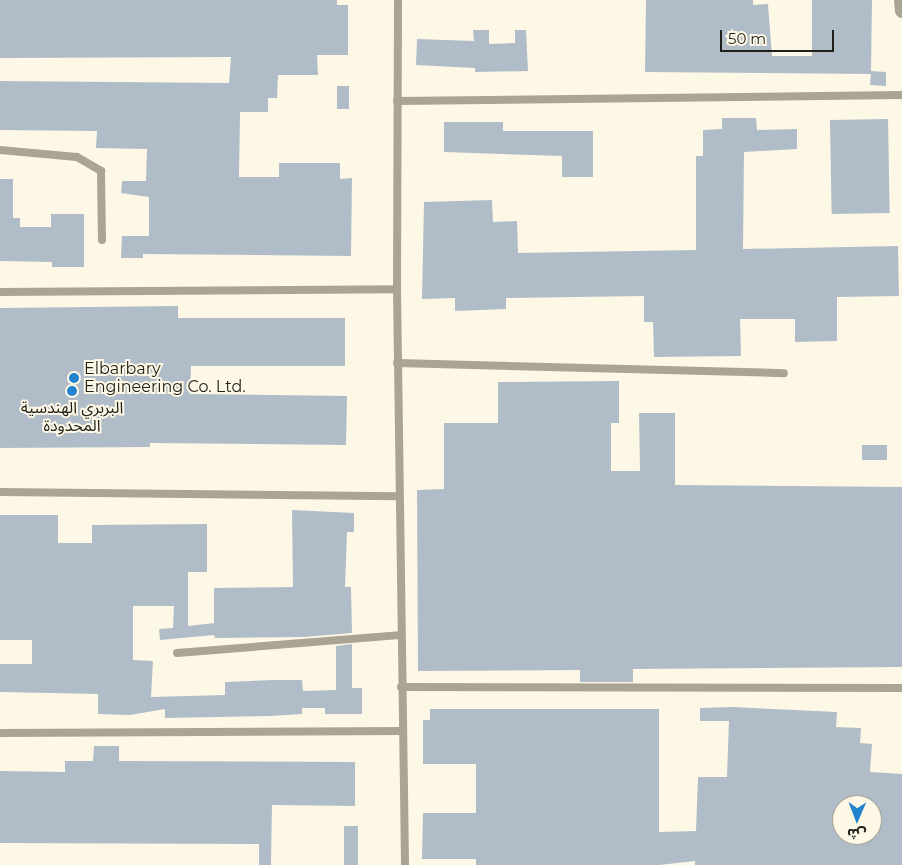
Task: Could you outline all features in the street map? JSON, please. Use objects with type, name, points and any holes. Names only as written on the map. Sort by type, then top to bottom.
[{"type":"street","points":[[901,0],[902,11]]},
{"type":"lane","points":[[398,0],[397,363],[399,635],[405,865]]},
{"type":"lane","points":[[397,101],[902,95]]},
{"type":"lane","points":[[0,150],[77,157],[101,171],[102,240]]},
{"type":"lane","points":[[0,292],[397,289]]},
{"type":"lane","points":[[397,363],[784,373]]},
{"type":"lane","points":[[0,492],[398,496]]},
{"type":"lane","points":[[177,653],[399,635]]},
{"type":"lane","points":[[401,687],[902,688]]},
{"type":"lane","points":[[0,733],[403,731]]},
{"type":"building","points":[[0,0],[337,0],[337,5],[348,5],[348,55],[317,55],[318,75],[278,75],[277,98],[268,98],[268,112],[240,112],[239,177],[279,177],[279,163],[340,163],[340,179],[352,178],[351,256],[143,254],[143,258],[121,258],[122,236],[149,236],[149,197],[121,193],[122,181],[146,181],[147,149],[96,148],[97,131],[0,130],[0,81],[229,83],[231,57],[0,58]]},
{"type":"building","points":[[646,0],[753,0],[753,5],[768,4],[772,56],[812,56],[812,0],[872,0],[871,71],[886,72],[886,86],[870,85],[871,74],[645,72]]},
{"type":"building","points":[[473,30],[489,30],[489,44],[515,43],[515,30],[526,30],[528,71],[475,72],[475,68],[416,65],[417,39],[474,41]]},
{"type":"building","points":[[337,86],[349,86],[349,109],[337,109]]},
{"type":"building","points":[[722,118],[756,118],[757,130],[797,129],[797,149],[744,152],[743,249],[898,246],[899,296],[837,297],[837,341],[795,342],[795,319],[740,319],[741,356],[654,357],[653,322],[644,322],[644,296],[506,298],[506,309],[455,311],[455,298],[422,299],[424,202],[492,200],[493,222],[517,221],[518,253],[696,250],[696,156],[703,156],[703,130],[722,129]]},
{"type":"building","points":[[888,119],[890,213],[832,214],[830,120]]},
{"type":"building","points":[[444,122],[503,122],[503,131],[593,131],[593,177],[562,177],[562,156],[444,152]]},
{"type":"building","points":[[0,179],[13,179],[13,218],[20,218],[20,227],[51,227],[51,214],[84,214],[84,267],[52,267],[52,262],[0,261]]},
{"type":"building","points":[[178,306],[178,318],[345,318],[345,366],[191,366],[190,394],[347,396],[346,445],[150,443],[150,447],[0,448],[0,308]]},
{"type":"building","points":[[619,381],[619,423],[611,423],[611,471],[640,471],[639,413],[675,413],[675,485],[902,487],[902,667],[633,669],[633,682],[580,682],[580,670],[418,671],[417,490],[444,489],[444,423],[498,423],[498,382]]},
{"type":"building","points":[[862,445],[887,445],[887,460],[862,460]]},
{"type":"building","points":[[292,510],[354,513],[354,532],[347,532],[345,587],[351,587],[352,633],[303,637],[215,638],[214,635],[160,640],[159,629],[173,628],[174,606],[133,606],[133,660],[153,661],[151,697],[225,695],[225,682],[273,680],[302,680],[303,691],[336,690],[336,646],[352,644],[352,688],[362,688],[362,714],[325,714],[325,708],[302,708],[302,714],[269,716],[165,718],[165,709],[130,715],[98,714],[98,694],[0,692],[0,664],[32,664],[32,640],[0,640],[0,515],[58,515],[58,543],[92,543],[92,525],[207,524],[207,572],[188,572],[188,626],[214,623],[214,588],[293,587]]},
{"type":"building","points":[[731,707],[837,712],[836,727],[861,728],[860,743],[872,744],[870,772],[902,774],[902,865],[695,865],[695,861],[659,865],[476,865],[476,859],[422,859],[423,813],[476,813],[476,764],[423,764],[423,720],[430,720],[430,709],[659,709],[659,832],[696,831],[698,777],[727,777],[729,721],[700,721],[700,708]]},
{"type":"building","points":[[94,746],[119,746],[119,761],[355,762],[355,806],[272,805],[271,865],[259,865],[259,844],[0,843],[0,771],[65,772],[65,761],[93,761]]},
{"type":"building","points":[[344,826],[358,826],[358,865],[344,865]]},
{"type":"place","name":"Elbarbary Engineering Co. Ltd.","points":[[74,378]]},
{"type":"place","name":"البربري الهندسية المحدودة","points":[[72,391]]}]
